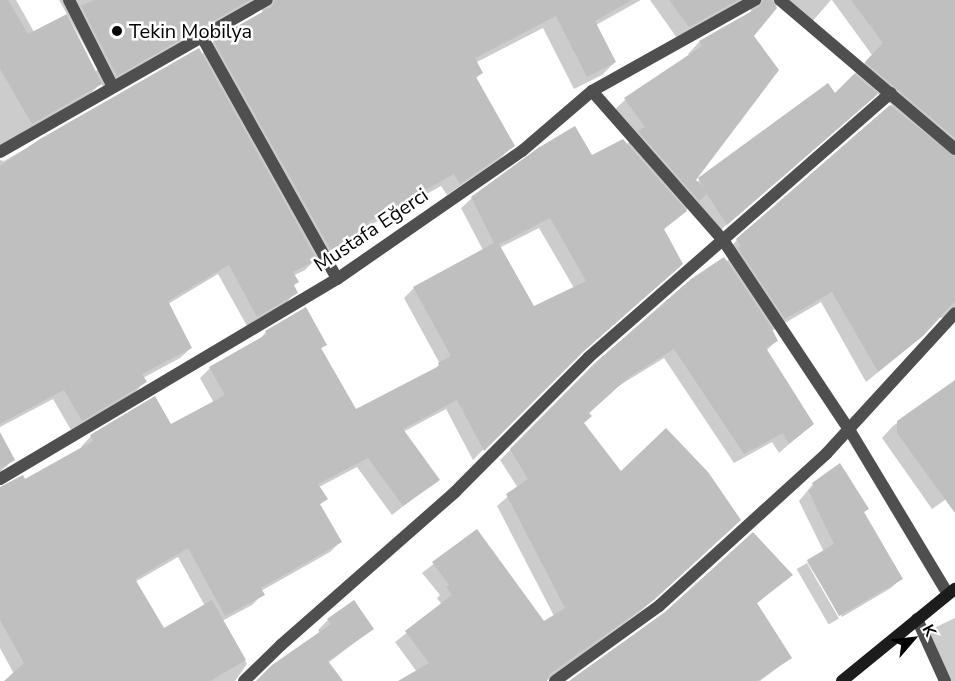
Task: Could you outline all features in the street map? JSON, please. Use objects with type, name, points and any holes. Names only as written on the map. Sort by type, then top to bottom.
[{"type":"street","points":[[69,0],[113,87]]},
{"type":"street","points":[[0,152],[267,0]]},
{"type":"street","name":"Mustafa Eğerci","points":[[0,479],[337,279],[522,151],[592,91],[755,0]]},
{"type":"street","points":[[780,0],[955,149]]},
{"type":"street","points":[[202,37],[337,279]]},
{"type":"street","points":[[592,91],[723,240],[850,431],[952,592],[842,681]]},
{"type":"street","points":[[244,681],[281,645],[455,492],[589,357],[891,93]]},
{"type":"street","points":[[555,681],[659,606],[850,431],[955,313]]},
{"type":"street","points":[[917,620],[945,681]]},
{"type":"building","points":[[0,0],[8,0],[28,34],[67,14],[102,84],[32,124],[0,69]]},
{"type":"building","points":[[94,0],[250,0],[117,76],[81,6]]},
{"type":"building","points":[[275,0],[632,0],[595,21],[616,62],[587,77],[556,16],[475,58],[483,73],[476,77],[515,146],[460,184],[454,174],[368,222],[373,231],[332,252],[213,40],[271,7]]},
{"type":"building","points":[[669,0],[738,0],[689,27]]},
{"type":"building","points":[[763,0],[772,0],[777,8],[754,36],[779,70],[696,180],[704,188],[698,178],[828,83],[835,93],[854,74],[878,94],[727,225],[707,194],[699,201],[638,131],[645,127],[624,98],[702,46],[699,41],[759,7]]},
{"type":"building","points":[[851,0],[955,0],[955,138],[865,62],[883,43]]},
{"type":"building","points":[[199,48],[317,260],[293,272],[299,282],[294,285],[298,293],[257,317],[229,265],[168,301],[192,348],[142,374],[147,382],[82,421],[64,390],[0,424],[0,166],[40,139]]},
{"type":"building","points":[[890,105],[955,157],[955,301],[923,336],[878,372],[832,292],[785,319],[738,248],[741,246],[736,239]]},
{"type":"building","points":[[575,126],[592,155],[623,139],[687,211],[664,229],[683,264],[584,351],[484,451],[457,400],[403,429],[440,480],[403,506],[368,458],[318,484],[328,499],[320,504],[342,542],[261,588],[265,595],[225,616],[188,548],[135,579],[164,628],[212,600],[246,660],[210,681],[4,681],[24,663],[0,620],[0,487],[23,475],[25,479],[93,441],[90,435],[155,396],[171,424],[225,395],[209,367],[267,334],[265,331],[306,307],[327,345],[321,348],[356,409],[439,366],[438,363],[451,356],[413,287],[494,243],[471,197],[538,148]],"holes":[[[550,218],[586,281],[534,306],[499,244]]]},
{"type":"building","points":[[724,257],[771,327],[778,341],[766,348],[814,424],[789,444],[783,433],[744,454],[674,349],[629,377],[589,413],[592,416],[584,423],[621,471],[666,428],[708,472],[741,520],[654,600],[550,674],[547,681],[398,681],[429,663],[405,631],[452,595],[446,587],[449,585],[432,562],[477,529],[544,621],[565,608],[506,494],[528,479],[510,449],[595,363],[691,279]]},
{"type":"building","points":[[955,380],[955,513],[897,433],[897,421]]},
{"type":"building","points":[[0,432],[15,460],[0,469]]},
{"type":"building","points":[[840,463],[869,509],[864,512],[903,579],[839,616],[807,560],[834,544],[808,490],[814,487],[812,483]]},
{"type":"building","points":[[753,532],[793,575],[757,603],[792,658],[757,681],[569,681],[665,612]]},
{"type":"building","points":[[354,600],[374,629],[328,661],[343,681],[256,681],[272,665],[331,624],[327,619]]},
{"type":"place","name":"Tekin Mobilya","points":[[117,31]]}]
